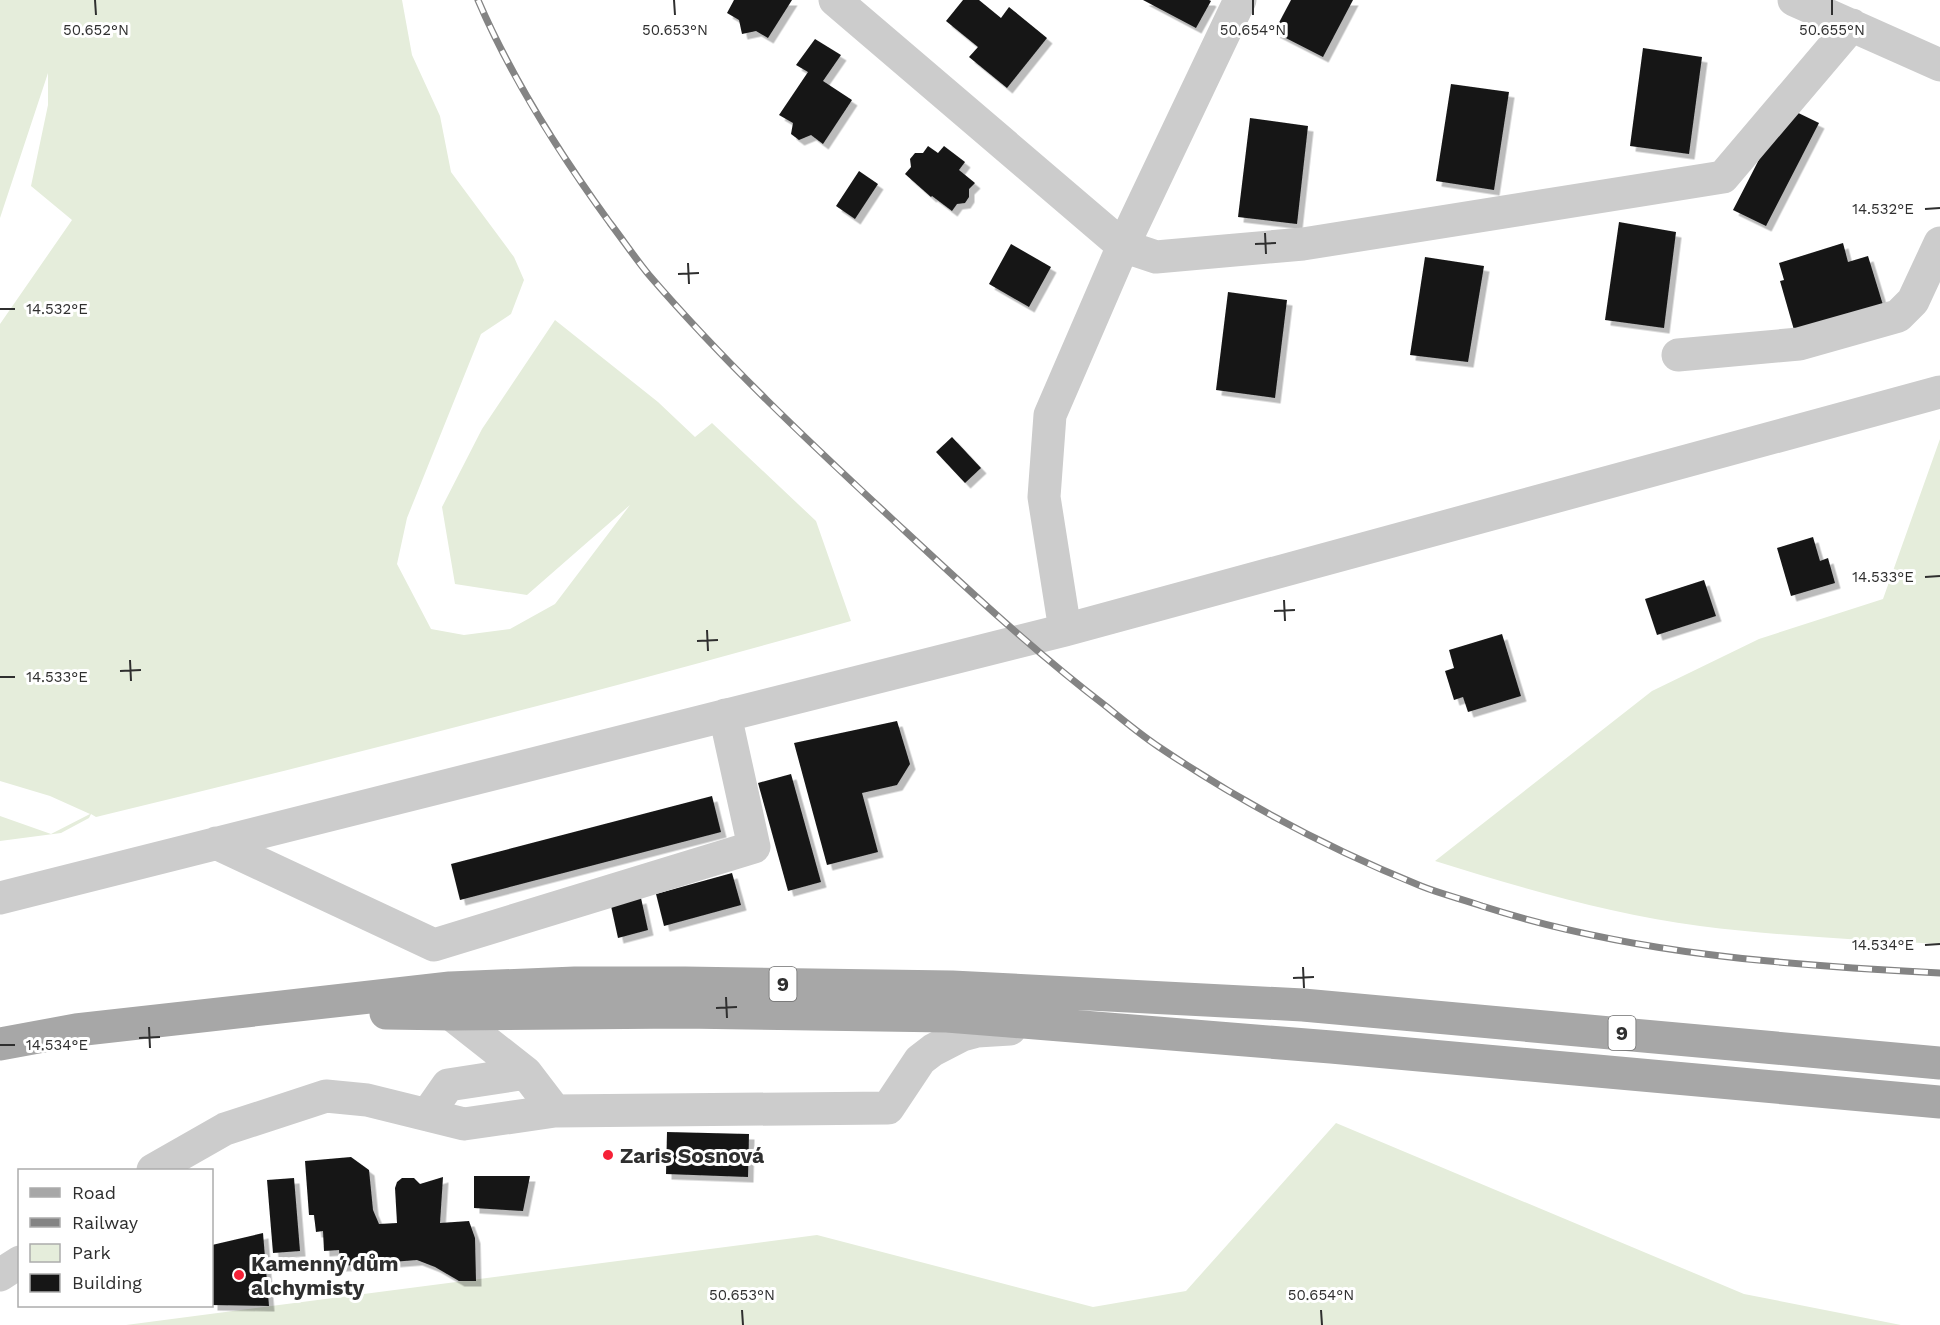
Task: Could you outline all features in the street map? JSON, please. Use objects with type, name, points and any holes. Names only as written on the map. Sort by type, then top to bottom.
[{"type":"main road","name":"9","points":[[0,1044],[76,1030],[264,1011],[450,988],[575,983],[952,987],[1303,1005],[1940,1063]]},
{"type":"main road","name":"9","points":[[264,1011],[451,1014],[683,1012],[924,1016],[1082,1026],[1331,1047],[1940,1102]]},
{"type":"street","points":[[835,0],[1123,246],[1156,257],[1303,244],[1723,177],[1852,26]]},
{"type":"street","points":[[1065,630],[1044,497],[1050,415],[1123,246],[1240,0]]},
{"type":"street","points":[[1794,0],[1940,65]]},
{"type":"street","points":[[1678,355],[1799,344],[1898,316],[1913,301],[1940,243]]},
{"type":"street","points":[[0,898],[1065,630],[1940,392]]},
{"type":"street","points":[[216,843],[434,945],[753,847],[725,715]]},
{"type":"street","points":[[451,1014],[526,1073],[555,1111]]},
{"type":"street","points":[[155,1169],[225,1129],[326,1096],[367,1100],[464,1124],[555,1111],[888,1108],[920,1060],[933,1050],[963,1035],[977,1031],[1082,1026]]},
{"type":"street","points":[[427,1115],[448,1084],[526,1073]]},
{"type":"street","points":[[0,1275],[18,1263]]},
{"type":"green space","points":[[0,0],[402,0],[412,55],[440,116],[451,172],[514,257],[524,280],[511,314],[481,334],[407,518],[397,564],[431,629],[464,635],[510,629],[555,604],[630,505],[527,595],[455,584],[442,507],[482,429],[555,320],[658,402],[695,437],[712,423],[816,521],[851,621],[380,747],[96,817],[91,814],[89,818],[61,833],[0,841],[0,816],[51,834],[90,814],[50,796],[0,781],[0,324],[72,220],[31,186],[48,105],[48,73],[0,218]]},
{"type":"green space","points":[[1940,439],[1940,944],[1790,935],[1666,921],[1566,899],[1435,861],[1652,691],[1759,639],[1883,599]]},
{"type":"green space","points":[[1336,1123],[1744,1294],[1901,1325],[126,1325],[817,1235],[1093,1307],[1186,1291]]},
{"type":"building","points":[[734,0],[792,0],[768,38],[756,31],[742,34],[739,20],[727,13]]},
{"type":"building","points":[[963,0],[979,0],[1001,18],[1009,7],[1047,38],[1007,88],[969,57],[978,47],[946,21]]},
{"type":"building","points":[[1143,0],[1209,0],[1211,1],[1196,28]]},
{"type":"building","points":[[1291,0],[1353,0],[1323,57],[1274,32]]},
{"type":"building","points":[[815,39],[841,55],[823,81],[852,100],[823,144],[811,135],[799,140],[791,134],[793,123],[779,115],[808,72],[796,65]]},
{"type":"building","points":[[1643,48],[1702,57],[1689,154],[1630,146]]},
{"type":"building","points":[[1451,84],[1509,92],[1494,190],[1436,181]]},
{"type":"building","points":[[1786,107],[1819,123],[1766,226],[1733,210]]},
{"type":"building","points":[[1250,118],[1308,126],[1297,224],[1238,217]]},
{"type":"building","points":[[928,146],[938,153],[944,146],[965,162],[959,170],[975,183],[969,189],[969,197],[965,203],[957,204],[952,211],[931,197],[905,174],[911,167],[910,159],[915,153],[923,153]]},
{"type":"building","points":[[859,171],[878,184],[855,219],[836,206]]},
{"type":"building","points":[[1619,222],[1676,232],[1664,328],[1605,320]]},
{"type":"building","points":[[1843,243],[1848,262],[1868,256],[1883,305],[1794,330],[1780,281],[1784,280],[1779,263]]},
{"type":"building","points":[[1011,244],[1051,267],[1029,307],[989,284]]},
{"type":"building","points":[[1425,257],[1484,266],[1468,362],[1410,355]]},
{"type":"building","points":[[1228,292],[1287,300],[1275,398],[1216,390]]},
{"type":"building","points":[[952,437],[981,468],[965,483],[936,452]]},
{"type":"building","points":[[1813,537],[1820,561],[1828,558],[1835,583],[1791,596],[1777,548]]},
{"type":"building","points":[[1704,580],[1716,616],[1657,635],[1645,599]]},
{"type":"building","points":[[1502,634],[1521,696],[1468,712],[1463,697],[1454,700],[1445,671],[1454,668],[1449,650]]},
{"type":"building","points":[[897,721],[910,764],[897,785],[862,793],[878,852],[827,865],[794,743]]},
{"type":"building","points":[[791,774],[821,882],[788,891],[758,783]]},
{"type":"building","points":[[712,796],[721,832],[460,900],[451,864]]},
{"type":"building","points":[[732,873],[741,905],[664,926],[656,894]]},
{"type":"building","points":[[641,898],[648,930],[618,938],[611,906]]},
{"type":"building","points":[[667,1132],[749,1134],[748,1177],[666,1174]]},
{"type":"building","points":[[351,1157],[369,1170],[373,1210],[379,1224],[397,1223],[395,1188],[397,1182],[402,1178],[414,1178],[420,1184],[443,1177],[440,1223],[469,1221],[475,1238],[476,1281],[459,1281],[417,1260],[340,1266],[339,1250],[324,1251],[323,1231],[316,1232],[314,1215],[309,1215],[305,1161]]},
{"type":"building","points":[[474,1176],[530,1176],[523,1211],[474,1208]]},
{"type":"building","points":[[294,1178],[300,1251],[273,1253],[267,1180]]},
{"type":"building","name":"Kamenný dům alchymisty","points":[[263,1233],[269,1306],[213,1305],[213,1245]]},
{"type":"railway","points":[[478,0],[521,87],[555,143],[634,256],[677,307],[797,430],[970,591],[1051,662],[1159,747],[1222,787],[1319,840],[1387,872],[1429,889],[1482,906],[1595,936],[1652,946],[1766,961],[1940,973]]},
{"type":"place","name":"Zaris Sosnová","points":[[608,1155]]},
{"type":"place","name":"Kamenný dům alchymisty","points":[[239,1275]]}]
